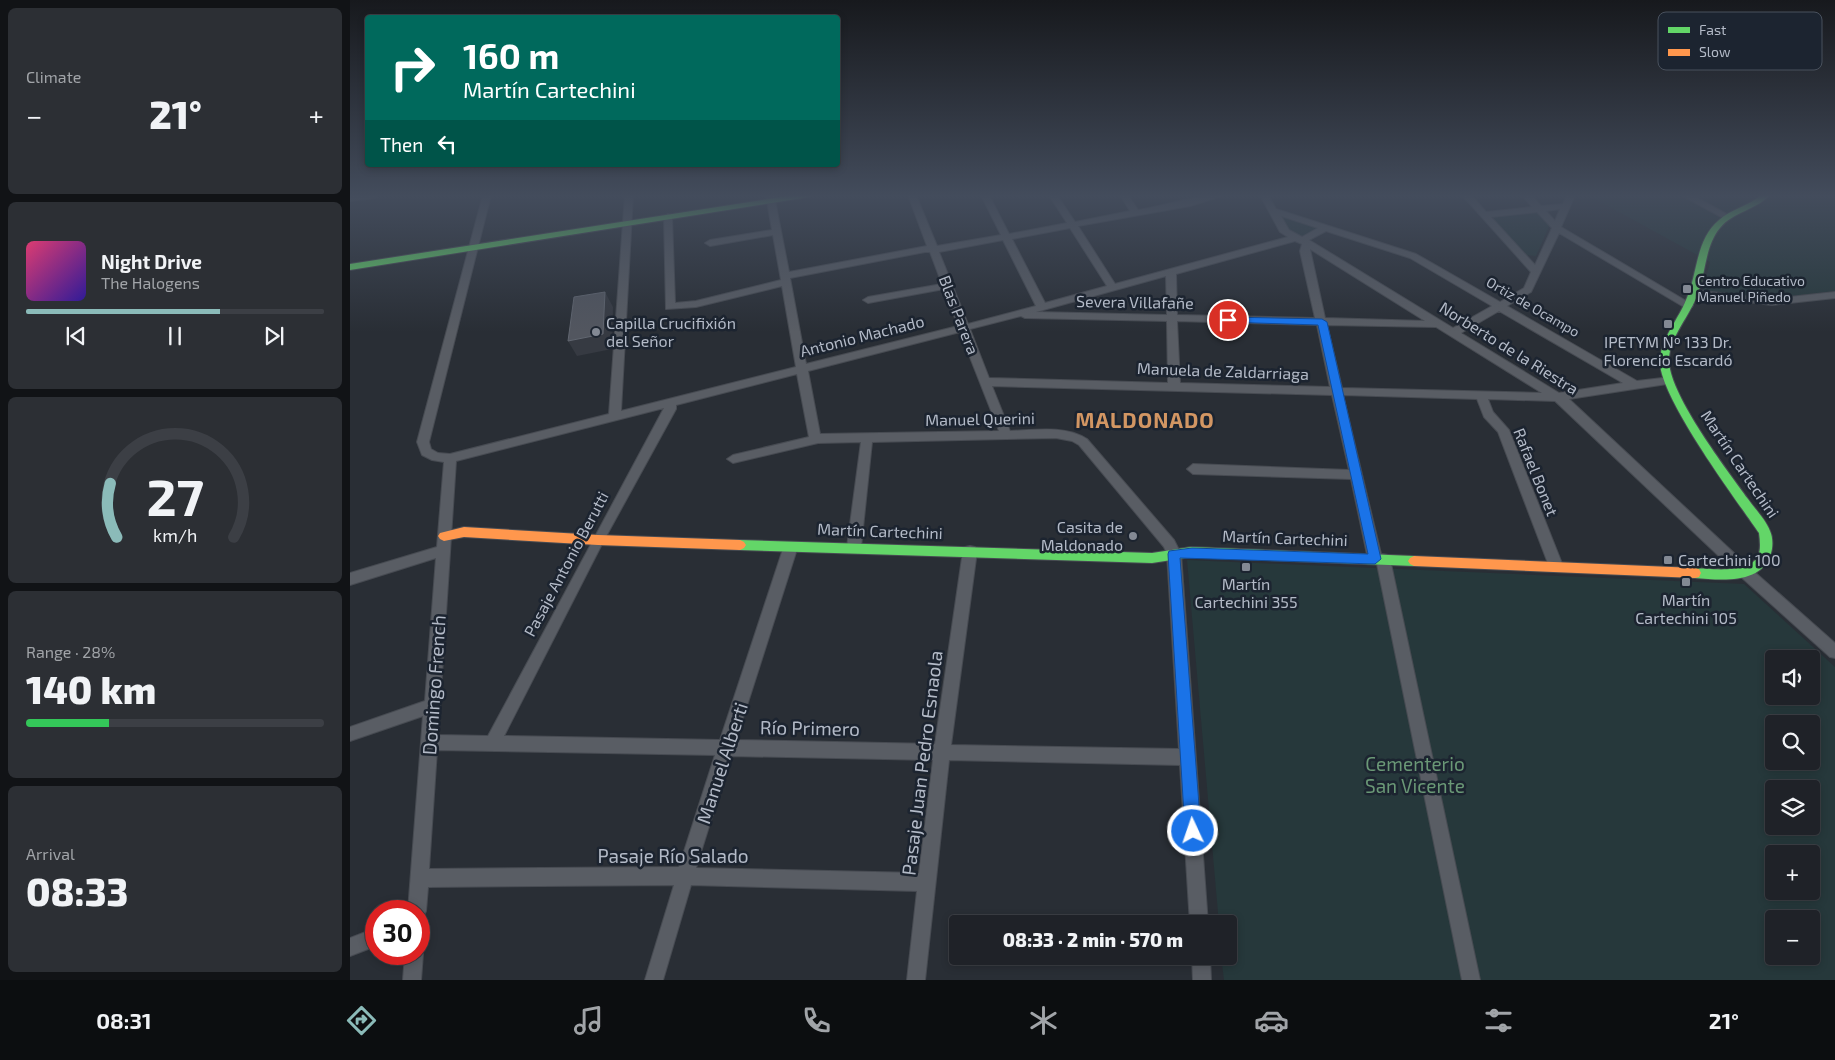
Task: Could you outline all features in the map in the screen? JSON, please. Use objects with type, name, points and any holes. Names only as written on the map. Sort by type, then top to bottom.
[{"type":"street","points":[[472,248],[474,241]]},
{"type":"street","points":[[350,267],[519,241]]},
{"type":"street","points":[[615,417],[626,241]]},
{"type":"street","points":[[669,241],[670,307],[696,304],[785,279],[984,241]]},
{"type":"street","points":[[710,243],[724,241]]},
{"type":"street","points":[[778,241],[803,368],[814,436],[818,439]]},
{"type":"street","name":"Blas Parera","points":[[931,241],[1006,435]]},
{"type":"street","points":[[1008,241],[1040,306]]},
{"type":"street","points":[[1081,241],[1113,288]]},
{"type":"street","points":[[1301,241],[1306,251],[1356,475],[1379,559],[1470,980]]},
{"type":"street","name":"Antonio Machado","points":[[472,248],[423,442],[426,452],[436,457],[450,458],[615,417],[1010,316],[1040,306],[1171,272],[1301,241]]},
{"type":"street","name":"Norberto de la Riestra","points":[[1301,241],[1559,398],[1745,572],[1835,652]]},
{"type":"street","name":"Ortiz de Ocampo","points":[[1368,241],[1413,256],[1635,384]]},
{"type":"street","points":[[1508,241],[1536,273]]},
{"type":"street","points":[[1453,333],[1502,307],[1528,290],[1551,241]]},
{"type":"street","points":[[1579,241],[1688,305]]},
{"type":"street","name":"Martín Cartechini","points":[[350,579],[443,543],[464,532],[598,540],[1152,558],[1192,552],[1710,574],[1745,572],[1762,565],[1767,558],[1769,547],[1765,532],[1686,415],[1664,371],[1665,353],[1694,293],[1704,248],[1708,241]]},
{"type":"street","points":[[1171,272],[1174,386]]},
{"type":"street","points":[[868,300],[947,286]]},
{"type":"street","points":[[1694,293],[1772,302],[1835,294]]},
{"type":"street","name":"Severa Villafañe","points":[[1010,316],[1439,324]]},
{"type":"street","name":"Manuela de Zaldarriaga","points":[[986,382],[1559,398],[1667,380]]},
{"type":"street","name":"Rafael Bonet","points":[[1480,395],[1488,414],[1503,430],[1556,566]]},
{"type":"street","name":"Pasaje Antonio Berutti","points":[[493,742],[598,540],[670,409],[670,402]]},
{"type":"street","name":"Manuel Querini","points":[[733,459],[818,439],[1065,434],[1083,442],[1169,544],[1174,554]]},
{"type":"street","points":[[854,547],[867,438]]},
{"type":"street","name":"Domingo French","points":[[418,900],[450,458]]},
{"type":"street","points":[[1193,468],[1356,475]]},
{"type":"street","name":"Manuel Alberti","points":[[654,980],[684,876],[728,746],[790,546]]},
{"type":"street","name":"Pasaje Juan Pedro Esnaola","points":[[916,980],[942,751],[970,551]]},
{"type":"street","points":[[1174,554],[1198,915]]},
{"type":"street","points":[[350,734],[432,706]]},
{"type":"street","name":"Río Primero","points":[[430,742],[728,746],[1188,757]]},
{"type":"street","name":"Pasaje Río Salado","points":[[420,878],[684,876],[926,882]]},
{"type":"street","points":[[350,947],[365,941]]},
{"type":"street","points":[[412,980],[413,965]]},
{"type":"street","points":[[1201,965],[1202,980]]},
{"type":"green space","points":[[1511,241],[1543,241],[1536,256],[1524,255]]},
{"type":"green space","points":[[1671,241],[1835,241],[1835,291],[1773,298],[1702,293],[1710,262]]},
{"type":"green space","name":"Cementerio San Vicente","points":[[1187,560],[1744,584],[1816,650],[1765,650],[1765,705],[1820,705],[1820,653],[1835,667],[1835,980],[1224,980],[1222,965],[1237,965],[1237,915],[1218,915]]},
{"type":"building","points":[[605,292],[603,334],[568,341],[574,297]]},
{"type":"traffic: fast","points":[[350,267],[517,241]]},
{"type":"traffic: fast","points":[[1695,573],[1735,574],[1746,571],[1756,567],[1763,559],[1766,548],[1765,532],[1689,420],[1667,376],[1664,361],[1673,334],[1691,301],[1708,241]]},
{"type":"traffic: fast","points":[[740,545],[1152,558],[1191,552],[1414,561]]},
{"type":"traffic: slow","points":[[444,536],[464,532],[598,540],[740,545]]},
{"type":"traffic: slow","points":[[1414,561],[1695,573]]},
{"type":"place","name":"Centro Educativo Manuel Piñedo","points":[[1687,289]]},
{"type":"place","name":"IPETYM Nº 133 Dr. Florencio Escardó","points":[[1668,324]]},
{"type":"place","name":"Capilla Crucifixión del Señor","points":[[596,332]]},
{"type":"place","name":"Casita de Maldonado","points":[[1133,536]]},
{"type":"place","name":"Cartechini 100","points":[[1668,560]]},
{"type":"place","name":"Martín Cartechini 355","points":[[1246,567]]},
{"type":"place","name":"Martín Cartechini 105","points":[[1686,582]]},
{"type":"district","name":"MALDONADO","points":[[1145,421]]},
{"type":"route","points":[[1193,831],[1174,554],[1192,552],[1375,559],[1322,322],[1228,320]]}]
